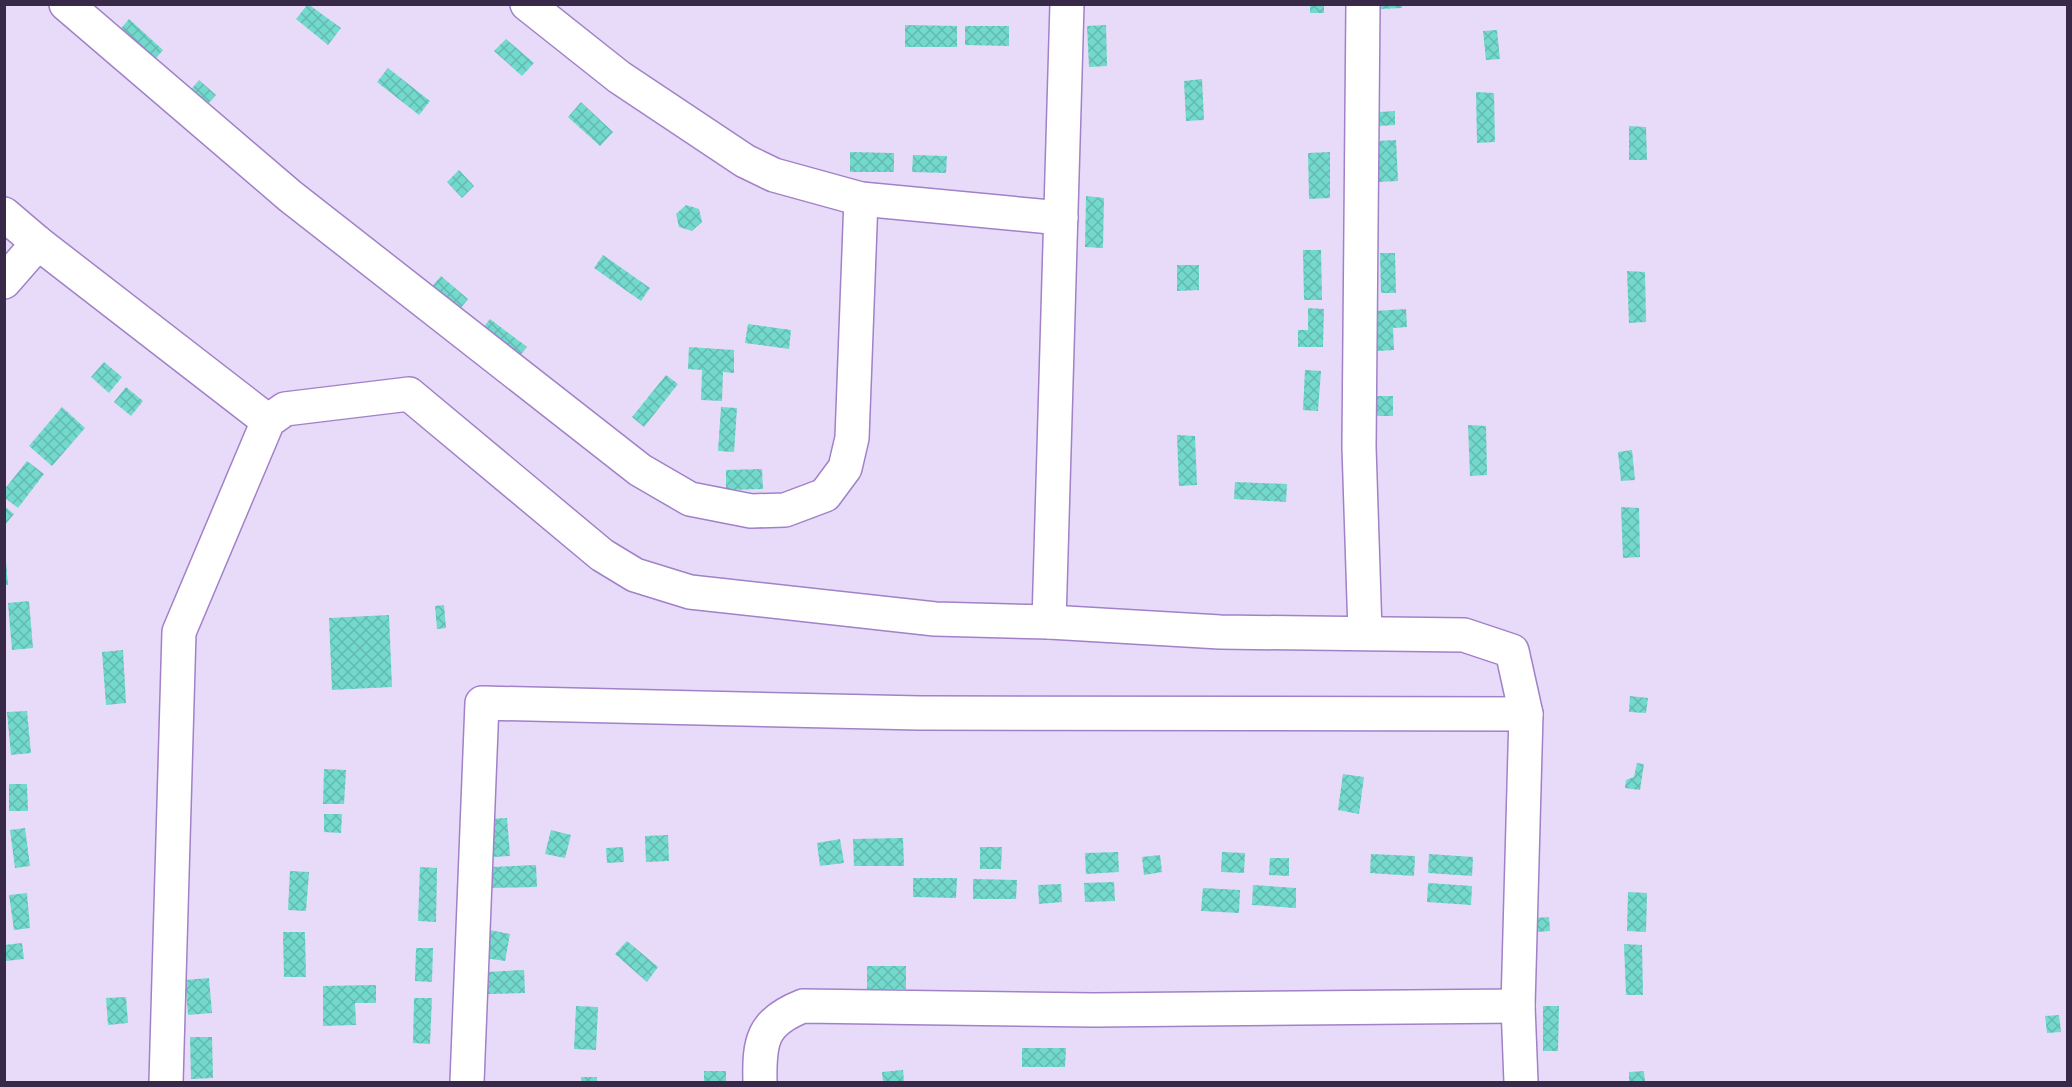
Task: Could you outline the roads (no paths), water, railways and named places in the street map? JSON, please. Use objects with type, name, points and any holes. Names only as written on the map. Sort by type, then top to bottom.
[{"type":"street","points":[[66,4],[290,196],[640,470],[690,499],[751,511],[785,510],[825,495],[845,468],[852,438],[861,199]]},
{"type":"street","points":[[527,4],[619,77],[745,161],[774,175],[861,199],[1061,218]]},
{"type":"street","points":[[1049,622],[1066,4]]},
{"type":"street","points":[[1363,4],[1359,447],[1365,632]]},
{"type":"street","points":[[4,214],[38,243],[268,421]]},
{"type":"street","points":[[4,282],[38,243]]},
{"type":"street","points":[[166,1083],[179,632],[268,421],[285,409],[409,394],[602,555],[635,575],[661,585],[690,592],[935,619],[1049,622],[1220,632],[1464,635],[1512,651],[1526,714],[1518,1006],[1521,1083]]},
{"type":"street","points":[[468,1083],[482,703],[920,713],[1526,714]]},
{"type":"street","points":[[760,1083],[759,1063],[764,1038],[771,1025],[781,1015],[803,1006],[1106,1010],[1518,1006]]}]
